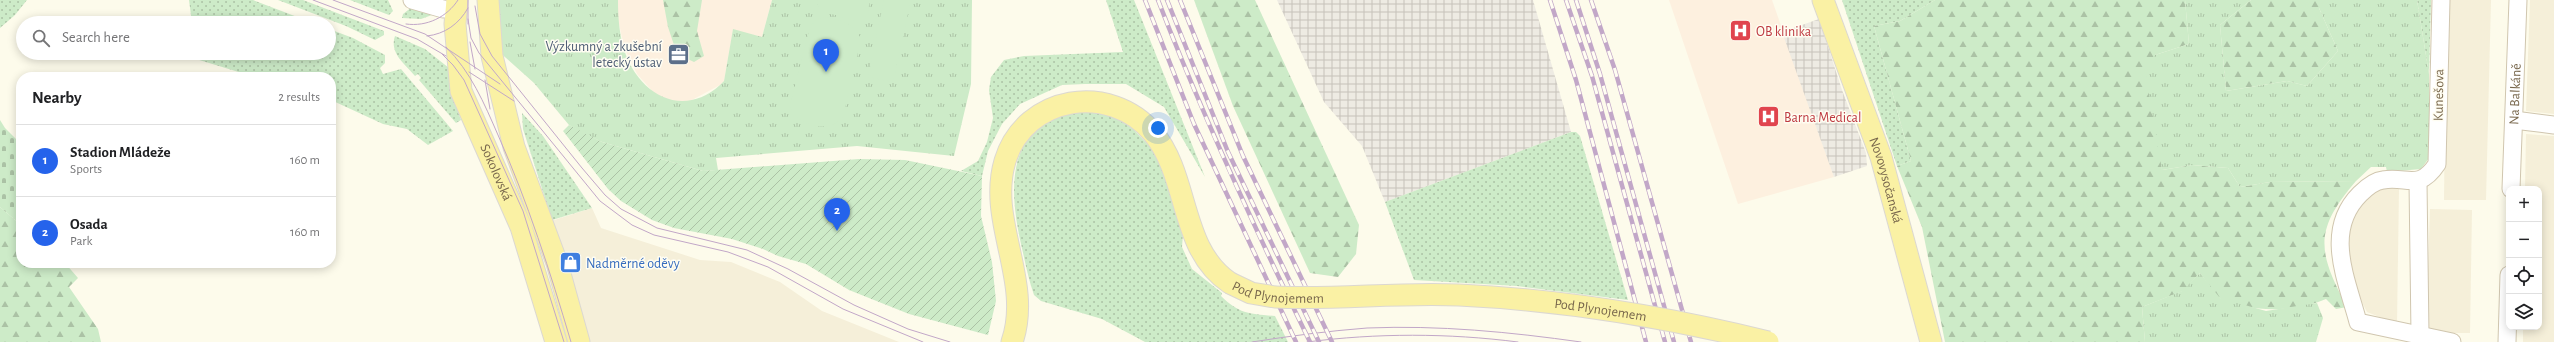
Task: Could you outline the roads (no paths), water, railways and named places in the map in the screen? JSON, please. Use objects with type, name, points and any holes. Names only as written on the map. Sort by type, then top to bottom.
[{"type":"main road","name":"Sokolovská","points":[[488,0],[493,62],[514,147],[556,263],[580,342]]},
{"type":"main road","name":"Novovysočanská","points":[[1823,0],[1881,156],[1927,338]]},
{"type":"main road","name":"Sokolovská","points":[[450,4],[455,24],[461,91],[523,233],[556,342]]},
{"type":"main road","name":"Pod Plynojemem","points":[[1012,342],[1018,317],[1018,291],[1002,208],[1003,169],[1013,143],[1026,125],[1046,111],[1068,102],[1089,100],[1110,104],[1132,115],[1150,129],[1162,145],[1170,163],[1197,244],[1211,266],[1230,283],[1251,293],[1275,297],[1440,294],[1544,302],[1671,321],[1768,342]]},
{"type":"street","points":[[412,0],[450,4]]},
{"type":"street","name":"Kunešova","points":[[2418,182],[2430,174],[2437,164],[2441,0]]},
{"type":"street","name":"Na Balkáně","points":[[2511,186],[2518,0]]},
{"type":"street","points":[[2514,120],[2554,125]]},
{"type":"street","points":[[2420,335],[2418,182],[2382,180],[2367,187],[2355,199],[2342,229],[2340,246],[2341,266],[2358,322],[2452,342]]},
{"type":"street","points":[[2507,342],[2508,294]]},
{"type":"tram line","points":[[313,0],[417,39],[446,56]]},
{"type":"tram line","points":[[333,0],[425,34],[500,84]]},
{"type":"tram line","points":[[406,24],[414,25],[436,20],[448,11],[458,0]]},
{"type":"tram line","points":[[468,0],[468,24]]},
{"type":"tram line","points":[[475,6],[480,34],[492,56],[582,168],[605,195],[621,209],[657,228],[747,250],[788,269],[854,305],[908,329],[950,342]]},
{"type":"tram line","points":[[427,36],[440,33],[451,27],[460,19],[468,8]]},
{"type":"tram line","points":[[468,19],[471,38],[479,53],[600,201],[632,225],[654,235],[728,252],[768,267],[843,309],[923,342]]},
{"type":"tram line","points":[[470,42],[475,69]]},
{"type":"tram line","points":[[446,47],[470,77],[509,161],[538,237],[571,342]]},
{"type":"tram line","points":[[442,54],[453,65],[464,80],[523,211],[564,342]]},
{"type":"tram line","points":[[469,72],[514,101]]},
{"type":"tram line","points":[[485,80],[490,109]]},
{"type":"tram line","points":[[1252,342],[1338,331],[1394,327],[1474,330],[1581,342]]},
{"type":"tram line","points":[[1307,342],[1360,337],[1412,335],[1465,337],[1518,342]]},
{"type":"railway","points":[[1145,0],[1194,124],[1296,342]]},
{"type":"railway","points":[[1158,0],[1175,44],[1230,172],[1310,342]]},
{"type":"railway","points":[[1167,0],[1228,152],[1319,342]]},
{"type":"railway","points":[[1180,0],[1243,156],[1332,342]]},
{"type":"railway","points":[[1550,0],[1576,80],[1646,342]]},
{"type":"railway","points":[[1566,0],[1592,76],[1665,342]]},
{"type":"railway","points":[[1576,0],[1600,74],[1674,342]]},
{"type":"railway","points":[[1591,0],[1615,70],[1691,342]]},
{"type":"place","name":"OB klinika","points":[[1741,31]]},
{"type":"place","name":"Výzkumný a zkušební letecký ústav","points":[[678,54]]},
{"type":"place","name":"Stadion Mládeže","points":[[826,72]]},
{"type":"place","name":"Barna Medical","points":[[1768,117]]},
{"type":"place","name":"Osada","points":[[837,231]]},
{"type":"place","name":"Nadměrné oděvy","points":[[570,263]]}]
